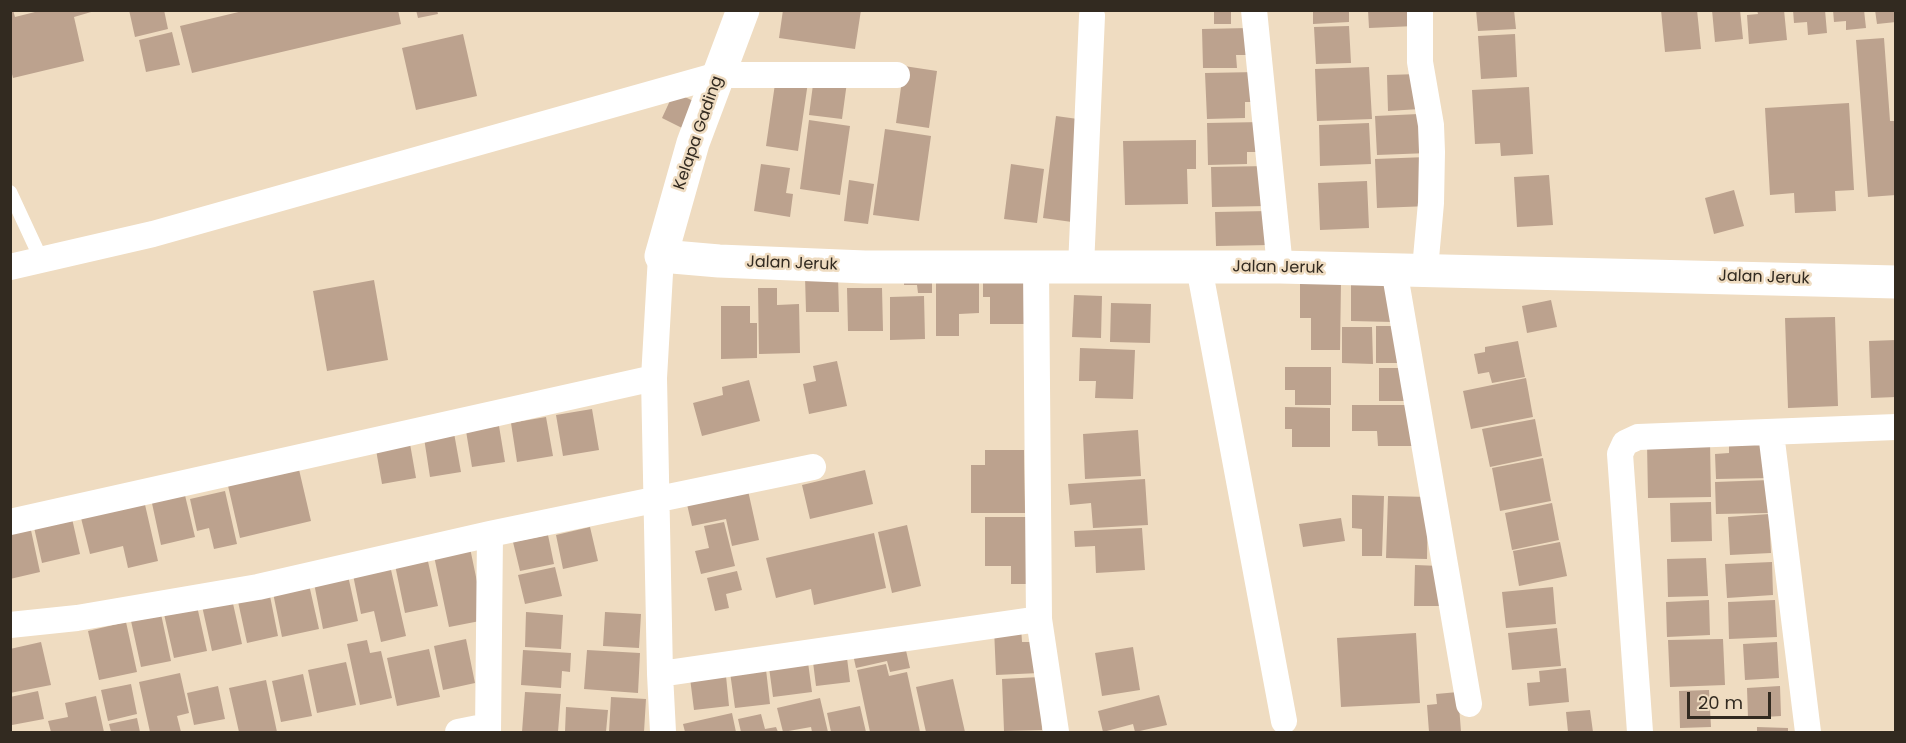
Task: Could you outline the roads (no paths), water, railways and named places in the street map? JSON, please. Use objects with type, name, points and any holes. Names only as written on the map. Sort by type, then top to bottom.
[{"type":"street","name":"Kelapa Gading","points":[[661,256],[693,143],[743,10]]},
{"type":"street","points":[[1254,10],[1280,267]]},
{"type":"street","points":[[1420,10],[1420,62],[1431,125],[1431,203],[1409,269],[1469,704]]},
{"type":"street","points":[[1081,267],[1092,16]]},
{"type":"street","points":[[10,267],[153,234],[718,75],[897,75]]},
{"type":"street","points":[[661,256],[654,378],[663,732]]},
{"type":"street","name":"Jalan Jeruk","points":[[661,256],[719,261],[865,267],[1280,267],[1896,282]]},
{"type":"street","points":[[1036,267],[1039,619],[1056,732]]},
{"type":"street","points":[[1199,267],[1284,721]]},
{"type":"street","points":[[10,522],[654,378]]},
{"type":"street","points":[[1640,732],[1620,454],[1625,443],[1638,437],[1896,427]]},
{"type":"street","points":[[1771,433],[1808,732]]},
{"type":"street","points":[[10,625],[77,618],[258,587],[490,534],[813,466]]},
{"type":"street","points":[[458,732],[488,729],[490,534]]},
{"type":"street","points":[[660,674],[1039,619]]},
{"type":"lane","points":[[10,192],[42,261]]}]
